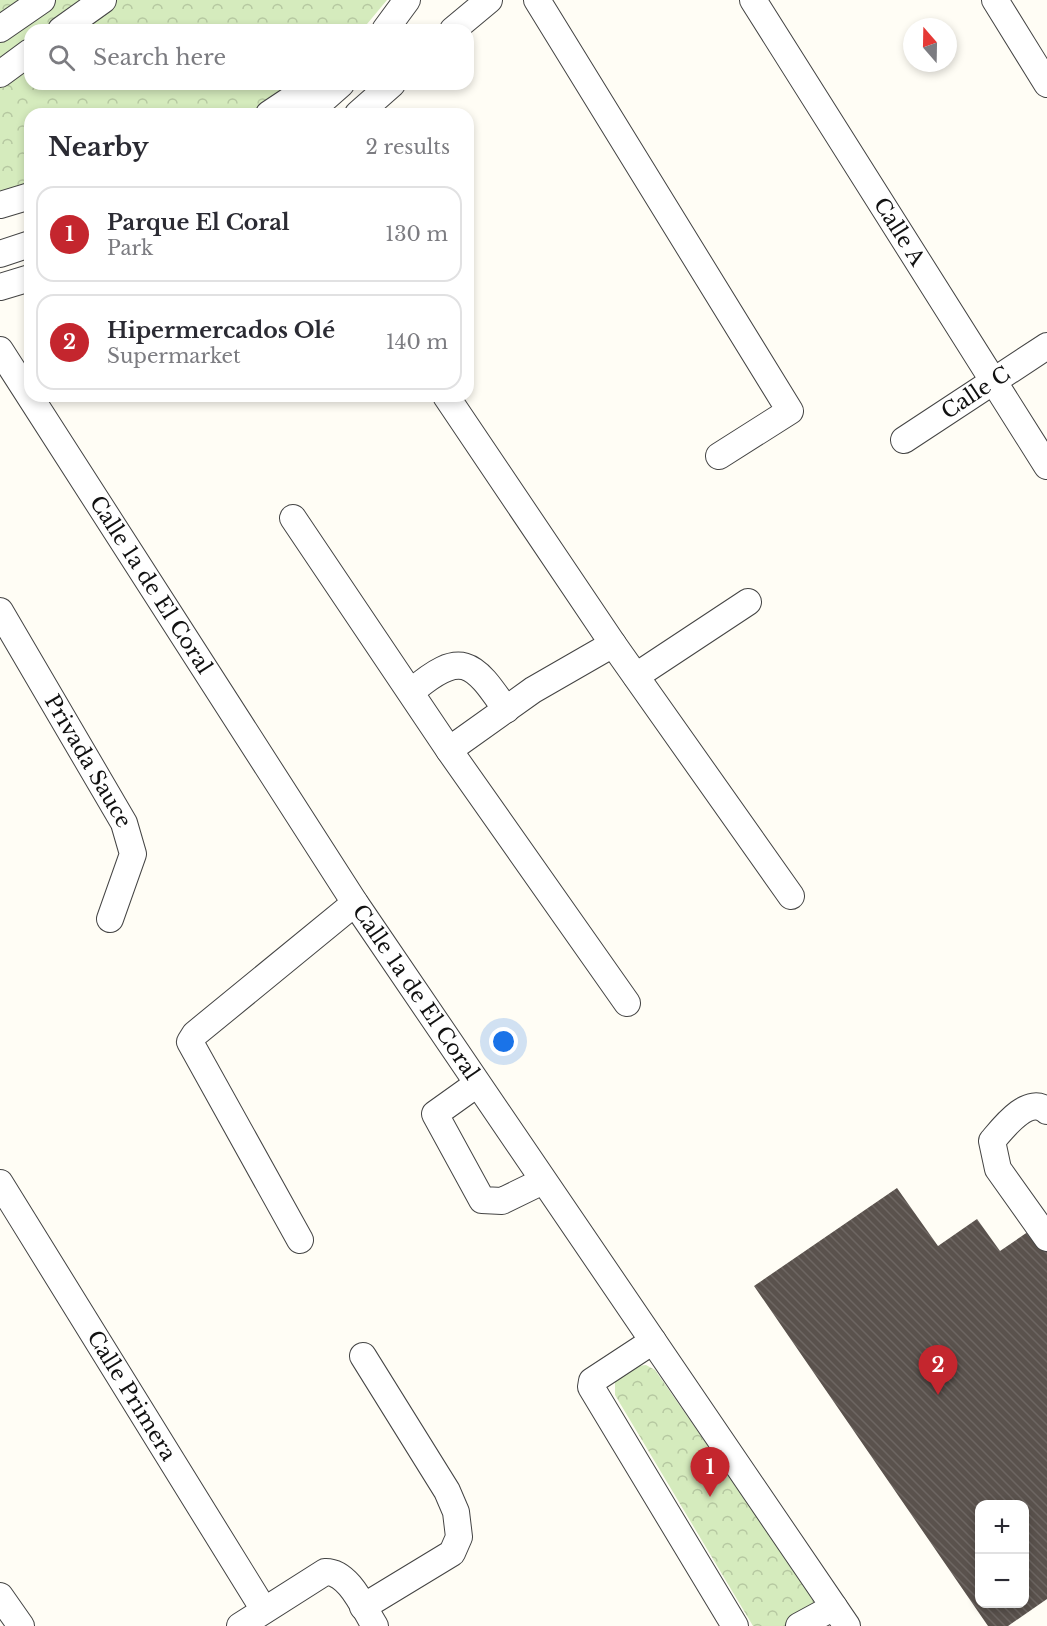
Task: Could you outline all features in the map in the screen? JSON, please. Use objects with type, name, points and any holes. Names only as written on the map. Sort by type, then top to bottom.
[{"type":"street","points":[[0,29],[42,0]]},
{"type":"street","points":[[69,24],[103,0]]},
{"type":"street","points":[[389,24],[406,0]]},
{"type":"street","points":[[460,24],[489,0]]},
{"type":"street","points":[[537,0],[790,411],[719,456]]},
{"type":"street","name":"Calle A","points":[[753,0],[1047,465]]},
{"type":"street","points":[[995,0],[1047,84]]},
{"type":"street","points":[[0,74],[24,56]]},
{"type":"street","points":[[278,108],[305,90]]},
{"type":"street","points":[[314,108],[334,90]]},
{"type":"street","points":[[365,108],[385,90]]},
{"type":"street","points":[[0,205],[24,198]]},
{"type":"street","points":[[0,254],[24,246]]},
{"type":"street","points":[[0,286],[24,280]]},
{"type":"street","name":"Calle C","points":[[904,440],[1047,346]]},
{"type":"street","name":"Calle 1a de El Coral","points":[[0,350],[24,387]]},
{"type":"street","name":"Calle 1a de El Coral","points":[[33,402],[355,903],[840,1616]]},
{"type":"street","points":[[450,402],[613,644],[790,896]]},
{"type":"street","points":[[293,518],[449,750],[627,1003]]},
{"type":"street","points":[[636,676],[748,602]]},
{"type":"street","name":"Privada Sauce","points":[[0,611],[124,823],[133,854],[110,919]]},
{"type":"street","points":[[449,750],[533,690],[613,644]]},
{"type":"street","points":[[411,692],[433,673],[454,666],[473,668],[484,678],[506,710]]},
{"type":"street","points":[[300,1240],[190,1042],[195,1034],[355,903]]},
{"type":"street","points":[[477,1084],[435,1114],[482,1200],[502,1202],[543,1181]]},
{"type":"street","points":[[1047,1112],[1043,1108],[1032,1106],[1011,1119],[992,1141],[998,1169],[1047,1238]]},
{"type":"street","name":"Calle Primera","points":[[0,1183],[264,1610]]},
{"type":"street","points":[[653,1341],[592,1382],[591,1387],[735,1626]]},
{"type":"street","points":[[240,1626],[326,1572],[342,1576],[369,1616],[452,1553],[459,1537],[456,1512],[447,1491],[363,1356]]},
{"type":"street","points":[[0,1596],[21,1626]]},
{"type":"street","points":[[799,1626],[840,1616]]},
{"type":"green space","points":[[0,0],[387,0],[367,24],[24,24],[24,90],[308,90],[288,108],[24,108],[24,206],[0,216]]},
{"type":"green space","points":[[646,1365],[655,1370],[815,1599],[815,1607],[788,1626],[753,1626],[615,1395],[615,1381],[637,1366]]},
{"type":"building","points":[[897,1188],[938,1246],[977,1219],[1000,1251],[1035,1227],[1047,1245],[1047,1599],[1008,1626],[988,1626],[976,1608],[1029,1608],[1029,1500],[975,1500],[975,1607],[754,1286]]},
{"type":"place","name":"Hipermercados Olé","points":[[938,1395]]},
{"type":"place","name":"Parque El Coral","points":[[710,1497]]}]
